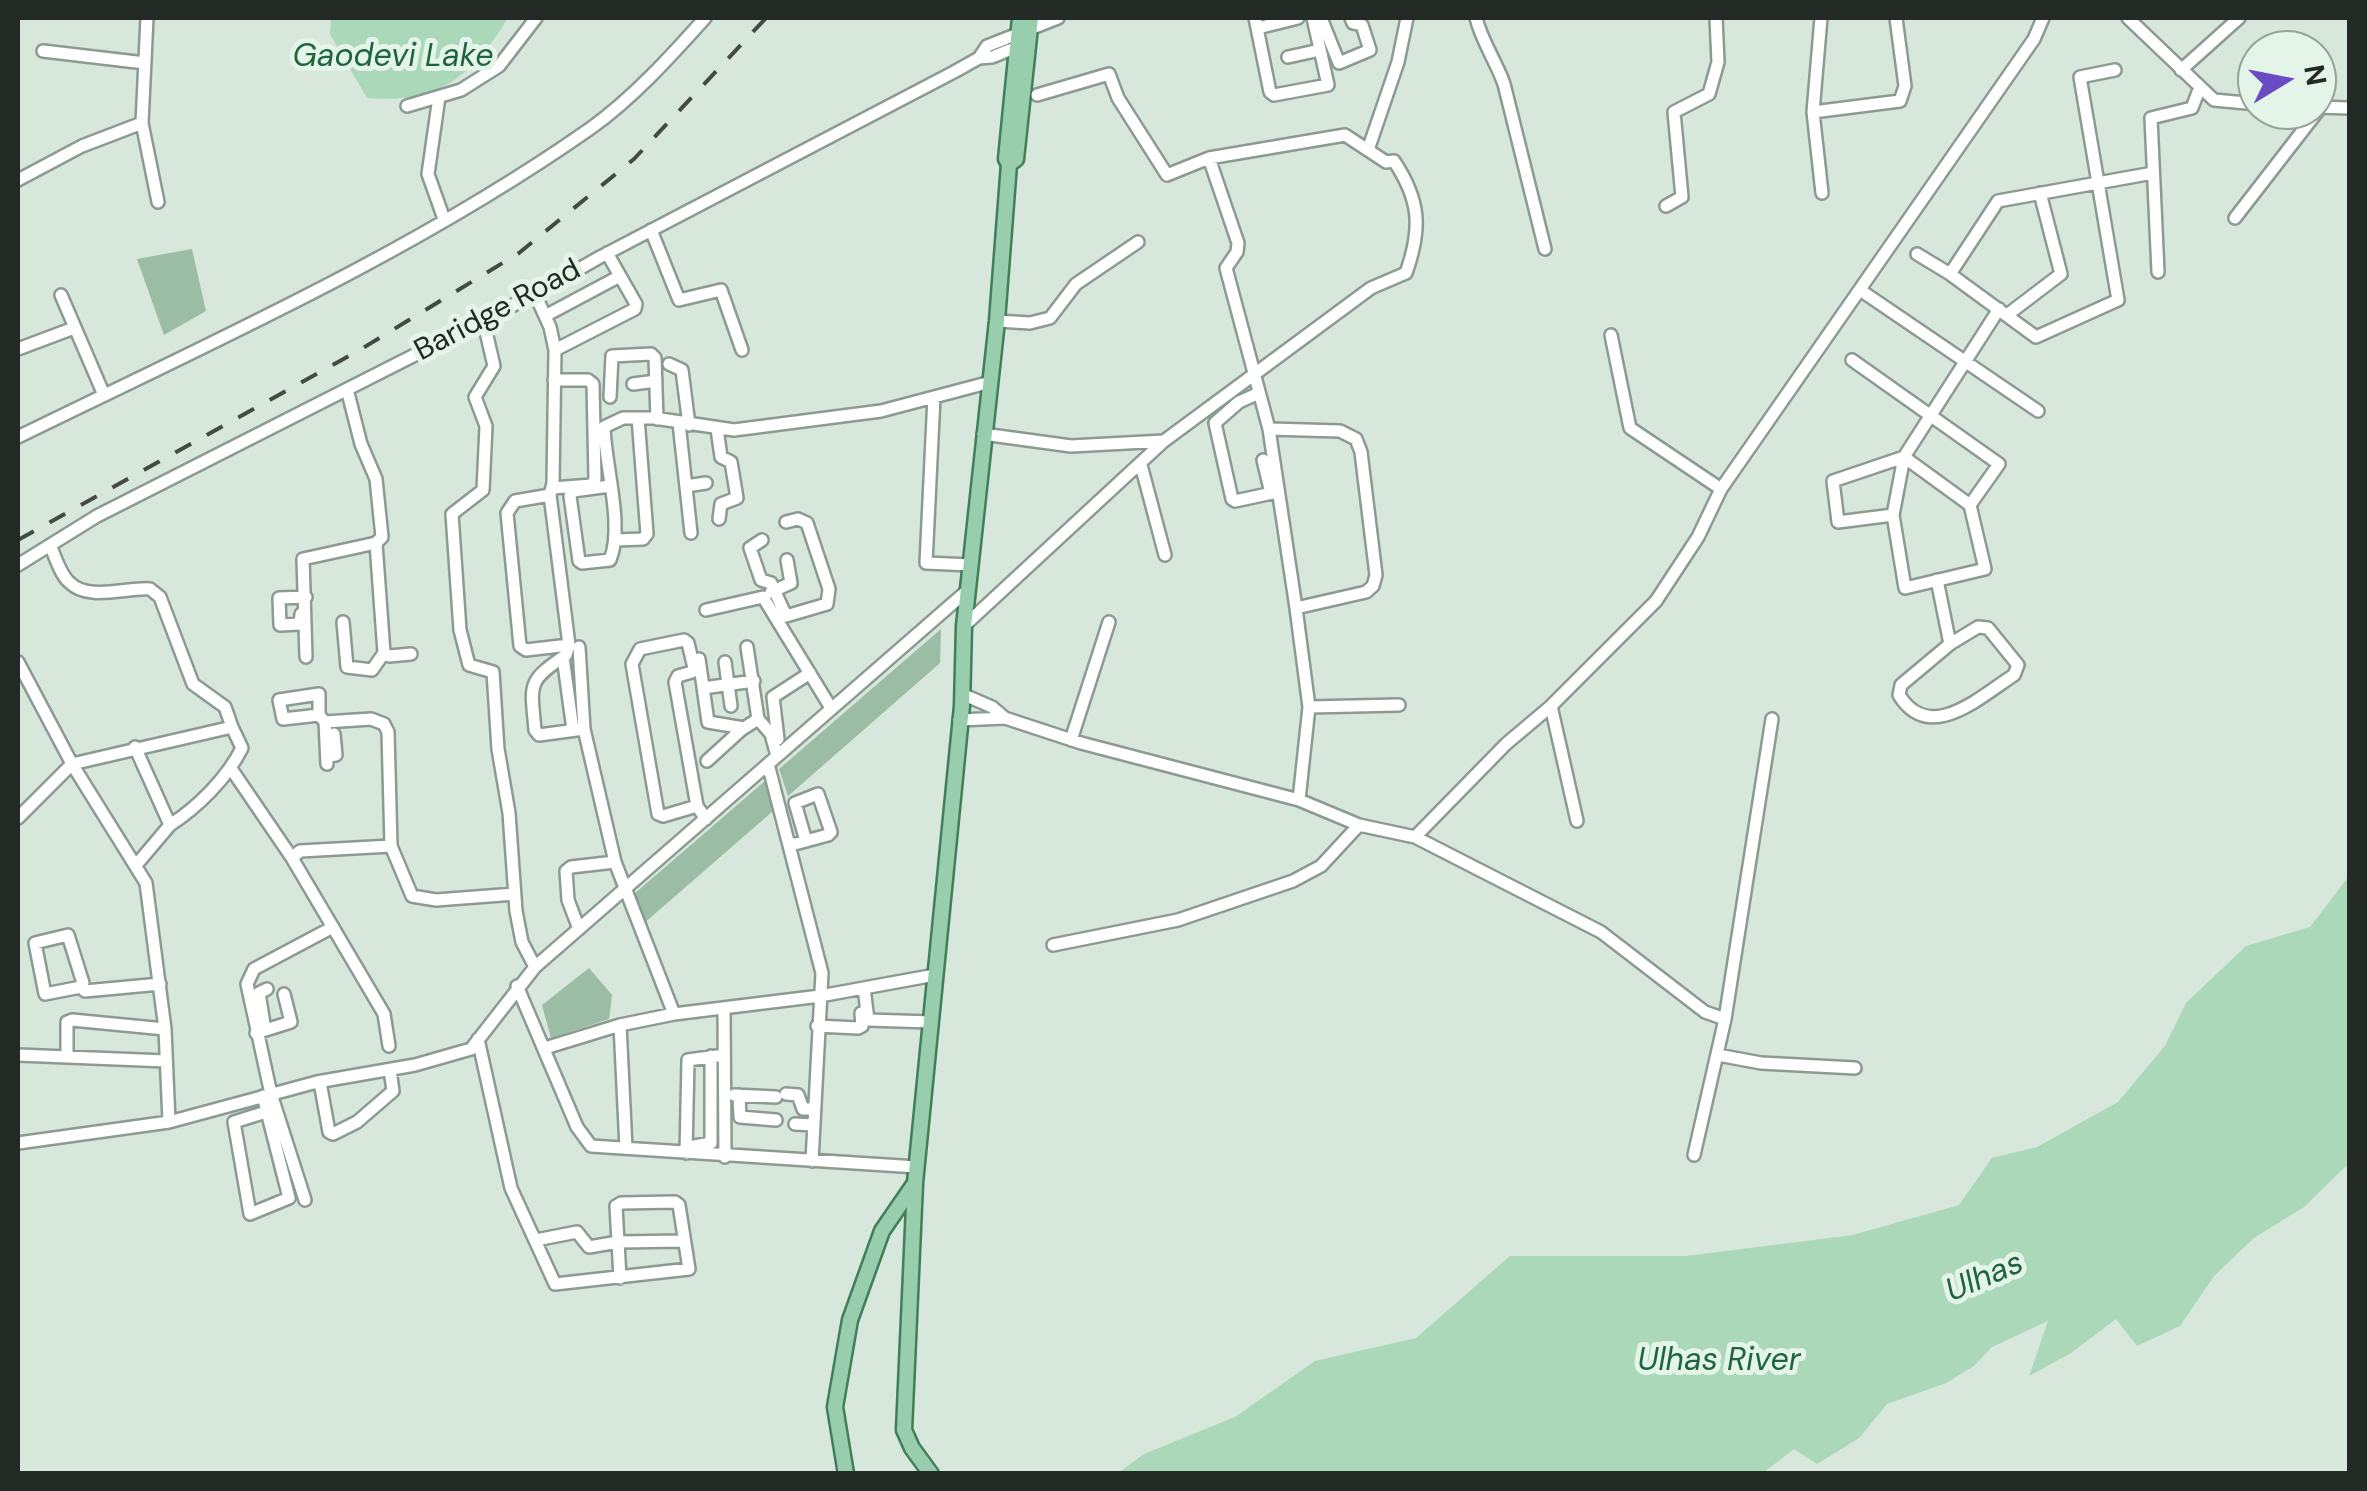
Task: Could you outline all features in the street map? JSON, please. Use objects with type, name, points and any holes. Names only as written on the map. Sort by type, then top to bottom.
[{"type":"main road","points":[[931,1474],[904,1430],[916,1175],[1009,164],[1016,158],[1024,28]]},
{"type":"main road","points":[[846,1474],[835,1407],[850,1320],[882,1231],[916,1175]]},
{"type":"street","points":[[147,18],[142,123],[158,202]]},
{"type":"street","points":[[407,106],[461,90],[499,66],[536,18]]},
{"type":"street","points":[[18,436],[251,324],[444,219],[594,126],[673,54],[706,18]]},
{"type":"street","name":"Baridge Road","points":[[18,565],[97,516],[535,294],[978,58],[992,58],[1024,28],[1058,18]]},
{"type":"street","points":[[1298,18],[1256,23],[1270,92],[1274,95],[1328,84],[1317,18]]},
{"type":"street","points":[[1317,18],[1339,63],[1370,50],[1362,25],[1353,23],[1351,18]]},
{"type":"street","points":[[1368,150],[1398,62],[1407,18]]},
{"type":"street","points":[[1476,18],[1504,84],[1545,249]]},
{"type":"street","points":[[1666,206],[1682,197],[1674,112],[1709,94],[1718,62],[1716,18]]},
{"type":"street","points":[[1821,18],[1812,112],[1822,193]]},
{"type":"street","points":[[1812,112],[1900,101],[1904,86],[1896,18]]},
{"type":"street","points":[[1415,836],[1656,601],[1698,538],[1721,489],[2034,39],[2043,18]]},
{"type":"street","points":[[2128,18],[2214,100],[2237,102]]},
{"type":"street","points":[[2180,70],[2239,18]]},
{"type":"street","points":[[44,50],[146,63]]},
{"type":"street","points":[[1288,57],[1320,50]]},
{"type":"street","points":[[1918,254],[2036,338],[2118,300],[2080,77],[2115,70]]},
{"type":"street","points":[[964,626],[1164,441],[1371,288],[1406,273],[1417,207],[1394,161],[1386,162],[1345,135],[1208,158],[1167,175],[1118,98],[1108,74],[1037,95]]},
{"type":"street","points":[[2158,272],[2151,118],[2192,108],[2200,88]]},
{"type":"street","points":[[439,97],[428,174],[444,219]]},
{"type":"street","points":[[18,180],[82,146],[142,123]]},
{"type":"street","points":[[2235,218],[2302,130]]},
{"type":"street","points":[[1208,158],[1238,243],[1238,252],[1226,268],[1269,429],[1274,492],[1296,608],[1309,707],[1298,800]]},
{"type":"street","points":[[1950,274],[1998,201],[2153,173]]},
{"type":"street","points":[[1904,458],[1970,505],[1985,570],[1906,588],[1893,515],[1904,458],[1963,360],[2003,312],[2060,274],[2040,193]]},
{"type":"street","points":[[651,230],[679,300],[721,290],[742,350]]},
{"type":"street","points":[[996,321],[1030,323],[1050,318],[1076,284],[1138,242]]},
{"type":"street","points":[[555,350],[634,309],[636,304],[607,253]]},
{"type":"street","points":[[544,316],[620,276]]},
{"type":"street","points":[[1860,290],[2038,412]]},
{"type":"street","points":[[535,294],[555,350],[551,492],[579,729],[615,862],[674,1014]]},
{"type":"street","points":[[62,295],[104,395]]},
{"type":"street","points":[[482,318],[494,366],[474,397],[486,426],[483,490],[452,514],[460,630],[469,665],[492,672],[515,894],[522,942],[534,968]]},
{"type":"street","points":[[18,349],[74,328]]},
{"type":"street","points":[[1612,335],[1630,428],[1721,489]]},
{"type":"street","points":[[610,397],[612,356],[650,354],[655,358],[657,419]]},
{"type":"street","points":[[1852,360],[1999,464],[1970,505]]},
{"type":"street","points":[[669,364],[682,370],[691,533]]},
{"type":"street","points":[[554,380],[588,380],[593,384],[595,479],[592,485],[515,501],[507,513],[520,646],[526,650],[570,650]]},
{"type":"street","points":[[634,384],[656,381]]},
{"type":"street","points":[[610,486],[573,491],[570,496],[579,561],[610,560],[616,540],[604,428],[624,418],[717,429],[881,411],[988,384]]},
{"type":"street","points":[[306,657],[302,559],[376,543],[382,537],[376,478],[361,444],[347,389]]},
{"type":"street","points":[[1216,424],[1240,402],[1259,393]]},
{"type":"street","points":[[934,397],[926,563],[971,565]]},
{"type":"street","points":[[1209,411],[1216,424],[1232,500],[1274,492]]},
{"type":"street","points":[[616,540],[643,539],[647,534],[638,418]]},
{"type":"street","points":[[717,429],[721,458],[731,462],[737,498],[721,504],[719,518]]},
{"type":"street","points":[[1269,429],[1340,431],[1356,439],[1360,452],[1376,576],[1373,586],[1366,592],[1296,608]]},
{"type":"street","points":[[983,434],[1070,446],[1164,441]]},
{"type":"street","points":[[1893,515],[1838,522],[1832,481],[1904,458]]},
{"type":"street","points":[[1263,460],[1274,492]]},
{"type":"street","points":[[1141,465],[1165,555]]},
{"type":"street","points":[[686,486],[706,483]]},
{"type":"street","points":[[768,593],[790,616],[828,604],[830,599],[807,523],[798,518],[786,522]]},
{"type":"street","points":[[762,540],[750,548],[761,580],[771,583],[768,593],[831,708]]},
{"type":"street","points":[[343,622],[347,667],[372,670],[384,653],[376,543]]},
{"type":"street","points":[[50,545],[67,582],[79,588],[96,592],[150,589],[160,596],[194,684],[225,706],[242,748],[232,770],[170,825],[137,864]]},
{"type":"street","points":[[706,610],[768,593],[792,579],[787,560]]},
{"type":"street","points":[[1937,580],[1950,644]]},
{"type":"street","points":[[18,1144],[169,1122],[320,1082],[390,1070],[471,1049],[534,968],[968,590]]},
{"type":"street","points":[[1071,740],[1109,622]]},
{"type":"street","points":[[1978,626],[1988,628],[2018,664],[2014,675],[1954,714],[1926,716],[1903,702],[1898,695],[1901,685],[1950,644],[1978,626]]},
{"type":"street","points":[[697,806],[658,814],[632,664],[640,649],[684,640],[688,643],[694,668],[678,676],[675,682],[697,806],[706,819]]},
{"type":"street","points":[[746,647],[758,719],[772,734],[790,845],[822,973],[812,1161]]},
{"type":"street","points":[[570,650],[534,681],[531,690],[535,730],[539,735],[579,729]]},
{"type":"street","points":[[384,653],[411,654]]},
{"type":"street","points":[[698,654],[708,722],[744,728]]},
{"type":"street","points":[[18,662],[72,764],[146,883],[165,1029],[169,1122]]},
{"type":"street","points":[[724,662],[731,706]]},
{"type":"street","points":[[775,758],[773,697],[810,673]]},
{"type":"street","points":[[703,688],[754,681]]},
{"type":"street","points":[[962,694],[992,707],[1005,718]]},
{"type":"street","points":[[1309,707],[1399,704]]},
{"type":"street","points":[[1550,706],[1578,821]]},
{"type":"street","points":[[960,720],[1005,718],[1071,740],[1298,800],[1359,825],[1415,836],[1601,932],[1704,1012],[1725,1019]]},
{"type":"street","points":[[327,761],[322,719],[370,719],[384,724],[388,732],[391,846],[412,896],[436,900],[515,894]]},
{"type":"street","points":[[707,761],[758,719]]},
{"type":"street","points":[[1694,1154],[1725,1019],[1772,719]]},
{"type":"street","points":[[18,818],[72,764],[232,726]]},
{"type":"street","points":[[327,761],[336,755],[334,734]]},
{"type":"street","points":[[134,747],[170,825]]},
{"type":"street","points":[[327,761],[344,760]]},
{"type":"street","points":[[232,770],[292,858],[384,1014],[390,1046]]},
{"type":"street","points":[[1053,945],[1178,920],[1292,881],[1321,866],[1359,825]]},
{"type":"street","points":[[790,845],[806,841]]},
{"type":"street","points":[[292,858],[300,851],[391,846]]},
{"type":"street","points":[[578,930],[568,900],[566,871],[570,867],[615,862]]},
{"type":"street","points":[[260,1031],[248,984],[254,969],[333,927]]},
{"type":"street","points":[[80,988],[84,983],[68,935],[35,942],[46,994],[80,988],[160,984]]},
{"type":"street","points":[[545,1048],[620,1025],[674,1014],[820,996],[936,975]]},
{"type":"street","points":[[517,986],[578,1127],[591,1146],[690,1149],[725,1157],[812,1161],[916,1175]]},
{"type":"street","points":[[862,988],[868,1020],[931,1022]]},
{"type":"street","points":[[817,1026],[862,1026],[862,988]]},
{"type":"street","points":[[266,989],[259,992],[266,1112],[290,1198],[250,1214],[234,1122],[266,1112]]},
{"type":"street","points":[[260,1031],[291,1022],[284,994]]},
{"type":"street","points":[[690,1149],[711,1143],[724,1008]]},
{"type":"street","points":[[67,1055],[67,1022],[72,1020],[165,1029]]},
{"type":"street","points":[[620,1025],[626,1148]]},
{"type":"street","points":[[478,1039],[511,1188],[555,1284],[686,1272],[689,1270],[679,1205],[675,1202],[616,1206],[620,1278]]},
{"type":"street","points":[[18,1055],[166,1061]]},
{"type":"street","points":[[1718,1055],[1762,1063],[1856,1068]]},
{"type":"street","points":[[718,1056],[724,1092],[725,1157]]},
{"type":"street","points":[[690,1149],[688,1060],[718,1056]]},
{"type":"street","points":[[320,1082],[329,1132],[333,1134],[356,1122],[392,1092],[390,1070]]},
{"type":"street","points":[[724,1092],[798,1095],[803,1109],[814,1109]]},
{"type":"street","points":[[724,1092],[776,1094]]},
{"type":"street","points":[[267,1095],[305,1200]]},
{"type":"street","points":[[724,1123],[774,1122],[740,1118],[739,1095]]},
{"type":"street","points":[[226,1105],[232,1150]]},
{"type":"street","points":[[795,1124],[814,1125]]},
{"type":"street","points":[[536,1240],[577,1232],[589,1247],[684,1240]]},
{"type":"shaded area","points":[[192,249],[206,311],[164,335],[137,259]]},
{"type":"shaded area","points":[[941,629],[940,663],[788,796],[779,769]]},
{"type":"shaded area","points":[[765,781],[773,811],[642,925],[634,894]]},
{"type":"shaded area","points":[[589,968],[612,995],[609,1019],[551,1038],[542,1005]]},
{"type":"water","name":"Gaodevi Lake","points":[[331,18],[508,18],[481,56],[451,82],[433,91],[392,99],[367,98],[330,34]]},
{"type":"water","name":"Ulhas River","points":[[2349,876],[2349,1163],[2304,1207],[2254,1238],[2214,1276],[2180,1326],[2137,1346],[2116,1319],[2071,1353],[2029,1376],[2048,1321],[1992,1347],[1974,1366],[1946,1383],[1887,1404],[1859,1438],[1817,1464],[1794,1449],[1763,1473],[1118,1473],[1144,1454],[1235,1417],[1315,1361],[1416,1338],[1510,1256],[1686,1256],[1853,1235],[1959,1205],[1992,1158],[2037,1147],[2118,1102],[2165,1046],[2186,1003],[2246,946],[2310,927]]},
{"type":"railway","points":[[18,540],[358,351],[519,253],[634,159],[766,18]]},
{"type":"water label","name":"Ulhas","points":[[1985,1278]]}]
